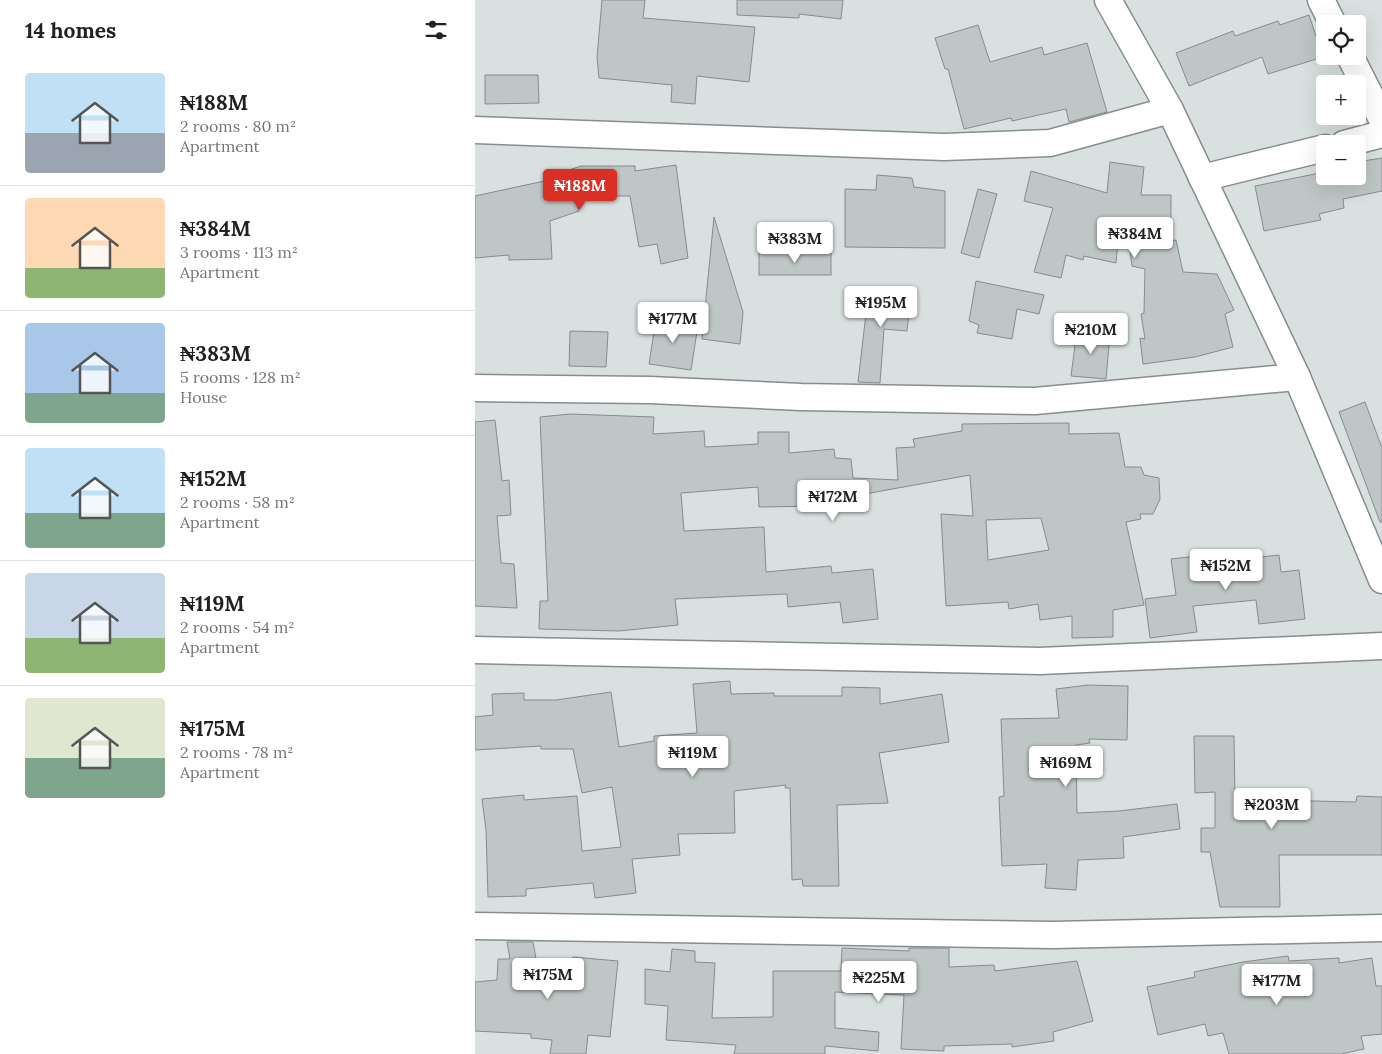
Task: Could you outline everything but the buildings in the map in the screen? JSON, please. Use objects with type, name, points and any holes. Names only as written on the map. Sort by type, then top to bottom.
[{"type":"street","points":[[1108,0],[1170,110],[1297,377],[1382,580]]},
{"type":"street","points":[[1321,0],[1328,15]]},
{"type":"street","points":[[1355,65],[1382,119]]},
{"type":"street","points":[[475,130],[944,147],[1050,143],[1170,110]]},
{"type":"street","points":[[1366,138],[1382,134]]},
{"type":"street","points":[[1202,178],[1316,150]]},
{"type":"street","points":[[475,388],[650,390],[801,397],[1035,401],[1297,377]]},
{"type":"street","points":[[475,650],[1040,661],[1382,646]]},
{"type":"street","points":[[475,926],[1053,935],[1382,928]]}]
